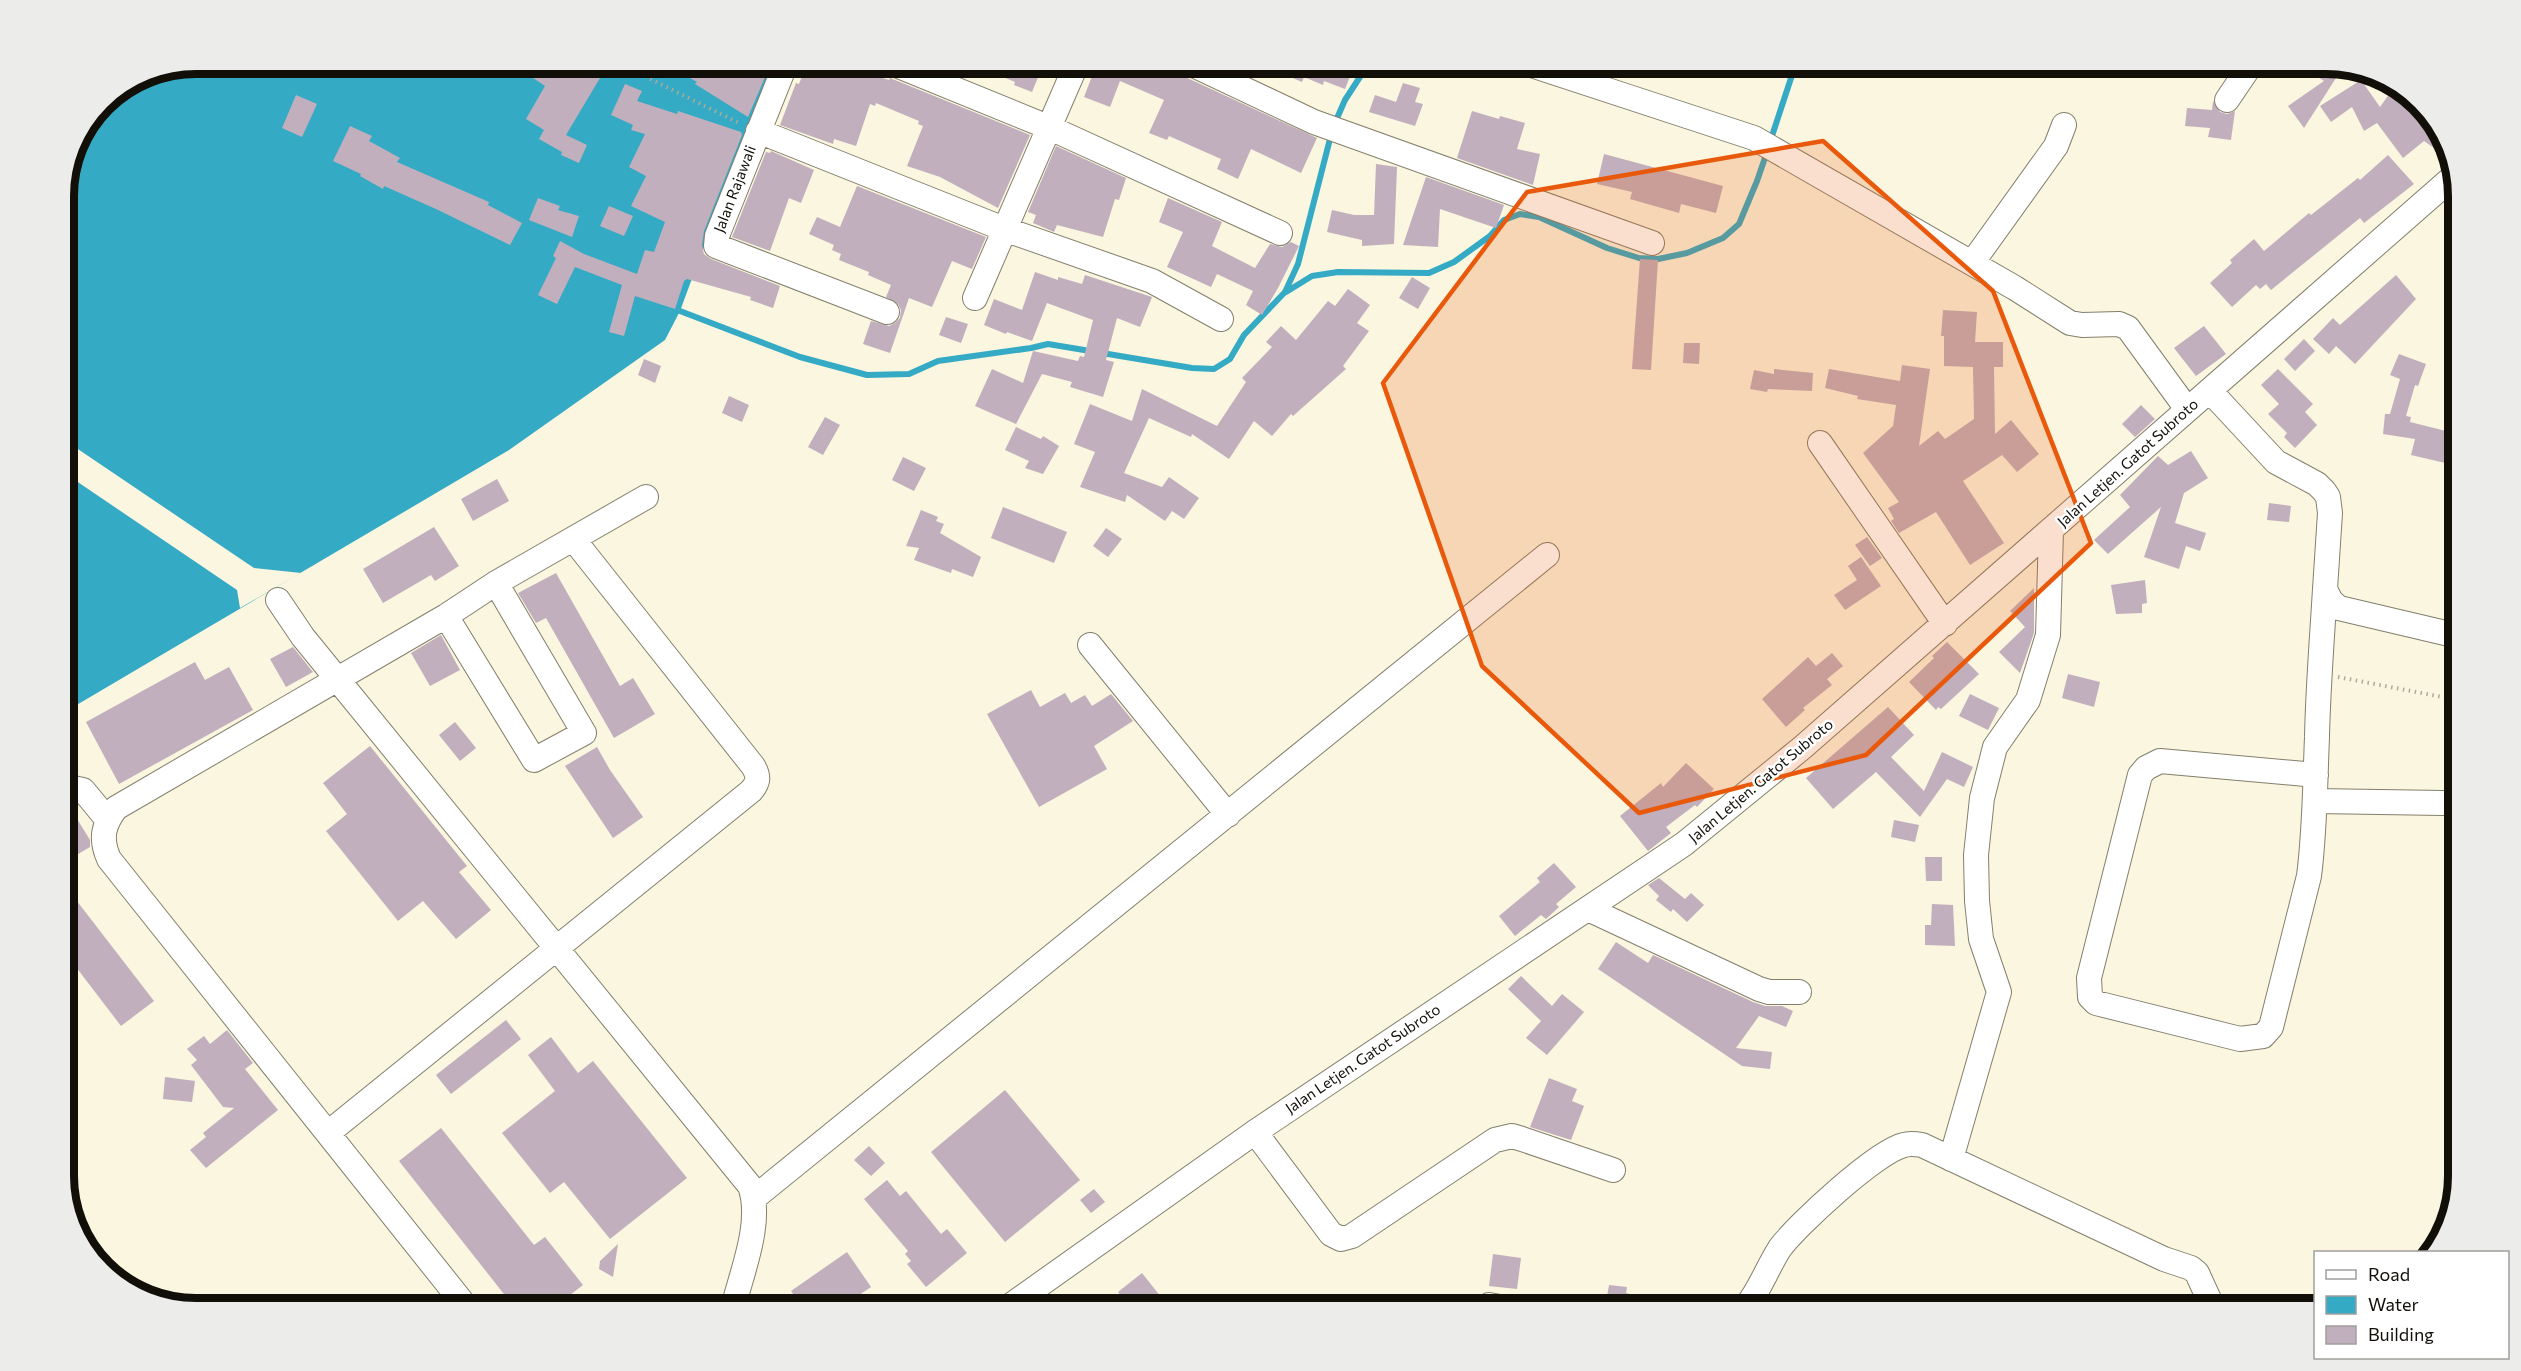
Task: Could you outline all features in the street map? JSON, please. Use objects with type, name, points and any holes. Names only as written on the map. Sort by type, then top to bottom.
[{"type":"street","name":"Jalan Rajawali","points":[[781,74],[754,130],[717,236],[716,246],[887,312]]},
{"type":"street","points":[[918,74],[1048,127],[1280,233]]},
{"type":"street","points":[[975,298],[1072,74]]},
{"type":"street","points":[[1212,74],[1314,122],[1652,243]]},
{"type":"street","points":[[1559,74],[1754,138],[1972,263],[2070,323],[2119,324],[2128,328],[2187,409]]},
{"type":"street","points":[[2227,100],[2245,74]]},
{"type":"street","points":[[1972,263],[2056,146],[2064,125]]},
{"type":"street","points":[[754,130],[1004,229],[1152,281],[1221,319]]},
{"type":"street","name":"Jalan Letjen. Gatot Subroto","points":[[1024,1298],[1255,1132],[1684,844],[1803,747],[1945,624],[2446,183]]},
{"type":"street","points":[[2210,391],[2276,462],[2317,484],[2328,497],[2330,513],[2315,801],[2309,876],[2271,1027],[2263,1036],[2240,1039],[2096,1003],[2090,997],[2088,978],[2140,775],[2146,768],[2153,763],[2167,762],[2316,776]]},
{"type":"street","points":[[1820,443],[1945,624]]},
{"type":"street","points":[[459,1298],[109,858],[103,846],[103,831],[107,819],[116,808],[646,497]]},
{"type":"street","points":[[1951,1159],[1999,992],[1981,939],[1977,901],[1976,855],[1982,798],[1995,747],[2028,700],[2048,635],[2051,531]]},
{"type":"street","points":[[328,1133],[558,949],[758,783],[758,774],[753,766],[574,540]]},
{"type":"street","points":[[754,1198],[1547,555]]},
{"type":"street","points":[[446,616],[534,760],[584,733],[496,583]]},
{"type":"street","points":[[2325,589],[2331,601],[2339,608],[2447,634]]},
{"type":"street","points":[[278,600],[303,637],[743,1176],[754,1198],[755,1220],[736,1298]]},
{"type":"street","points":[[1090,645],[1228,814]]},
{"type":"street","points":[[74,788],[83,790],[107,819]]},
{"type":"street","points":[[2315,801],[2442,803]]},
{"type":"street","points":[[1588,909],[1759,989],[1769,992],[1799,992]]},
{"type":"street","points":[[1255,1132],[1331,1234],[1341,1239],[1352,1236],[1495,1140],[1503,1137],[1522,1139],[1613,1170]]},
{"type":"street","points":[[1754,1298],[1780,1248],[1821,1205],[1882,1156],[1912,1143],[1922,1145],[2164,1259],[2192,1268],[2209,1298]]},
{"type":"path","points":[[640,74],[754,130]]},
{"type":"path","points":[[2320,674],[2448,698]]},
{"type":"highlighted area","points":[[1823,141],[1993,291],[2091,543],[1866,755],[1639,813],[1482,666],[1383,383],[1527,192]]},
{"type":"water","points":[[196,74],[772,74],[727,184],[680,311],[665,340],[509,450],[74,707],[74,188],[76,172],[86,142],[109,109],[128,94],[149,83],[172,76]]},
{"type":"pier","points":[[74,446],[254,568],[301,573],[240,608],[237,590],[74,479]]},
{"type":"building","points":[[527,74],[602,74],[566,135],[587,145],[579,163],[561,155],[562,152],[539,139],[544,130],[526,119],[545,86]]},
{"type":"building","points":[[683,74],[766,74],[748,117],[695,84],[697,82]]},
{"type":"building","points":[[803,74],[871,74],[889,80],[890,78],[1030,135],[998,208],[940,177],[907,166],[923,126],[918,124],[919,121],[876,103],[875,106],[870,104],[856,146],[834,139],[833,144],[780,125],[796,83],[799,84]]},
{"type":"building","points":[[996,74],[1039,74],[1032,92],[1014,85],[1015,82]]},
{"type":"building","points":[[1093,74],[1181,74],[1317,138],[1301,173],[1251,149],[1238,179],[1217,169],[1221,159],[1169,136],[1167,140],[1149,133],[1164,100],[1120,81],[1110,107],[1084,97]]},
{"type":"building","points":[[1283,74],[1351,74],[1345,89],[1324,81],[1323,85],[1304,77],[1302,82]]},
{"type":"building","points":[[2313,74],[2338,75],[2304,128],[2288,106],[2324,81]]},
{"type":"building","points":[[2361,80],[2380,107],[2390,92],[2406,104],[2427,128],[2439,151],[2424,141],[2403,158],[2377,123],[2364,131],[2352,107],[2331,122],[2320,106]]},
{"type":"building","points":[[1403,83],[1420,88],[1415,102],[1423,104],[1415,126],[1369,112],[1375,95],[1396,102]]},
{"type":"building","points":[[625,84],[642,91],[637,101],[677,114],[678,111],[741,132],[742,135],[704,231],[702,245],[704,254],[711,259],[780,286],[773,308],[750,300],[751,297],[687,279],[684,281],[675,309],[635,296],[624,336],[609,332],[622,285],[575,267],[557,304],[538,295],[556,258],[553,256],[560,241],[584,254],[637,274],[645,250],[654,252],[665,222],[631,206],[646,176],[629,167],[645,134],[631,130],[633,125],[611,115]]},
{"type":"building","points":[[296,95],[317,104],[302,137],[282,128]]},
{"type":"building","points":[[2213,101],[2220,112],[2227,114],[2235,111],[2231,140],[2208,137],[2210,128],[2185,126],[2187,108],[2212,110]]},
{"type":"building","points":[[1472,111],[1499,119],[1500,116],[1525,123],[1517,149],[1540,154],[1533,185],[1457,158]]},
{"type":"building","points":[[350,126],[372,136],[369,141],[400,158],[397,162],[489,202],[488,205],[522,223],[510,245],[384,186],[383,189],[360,176],[361,174],[333,161]]},
{"type":"building","points":[[1056,146],[1126,178],[1119,200],[1115,199],[1103,237],[1057,225],[1054,232],[1033,223],[1036,215],[1028,212]]},
{"type":"building","points":[[771,151],[814,170],[801,203],[789,198],[770,251],[732,237],[766,152]]},
{"type":"building","points":[[1604,154],[1723,186],[1716,213],[1681,204],[1679,213],[1630,199],[1632,192],[1597,184]]},
{"type":"building","points":[[2388,155],[2414,184],[2364,223],[2360,218],[2271,290],[2266,284],[2260,289],[2256,285],[2232,307],[2210,283],[2232,263],[2230,260],[2254,239],[2264,251],[2309,213],[2311,215],[2358,178],[2360,180]]},
{"type":"building","points":[[1376,164],[1397,167],[1394,244],[1362,246],[1362,240],[1327,232],[1332,210],[1354,215],[1374,215]]},
{"type":"building","points":[[1426,177],[1504,205],[1496,228],[1440,209],[1438,247],[1403,245]]},
{"type":"building","points":[[857,186],[986,237],[972,269],[952,261],[932,307],[909,298],[890,353],[863,344],[871,321],[889,326],[900,318],[901,310],[898,304],[886,297],[891,285],[868,275],[869,272],[839,260],[841,254],[832,250],[834,245],[809,234],[817,217],[840,227]]},
{"type":"building","points":[[538,198],[560,206],[558,210],[579,216],[572,237],[529,220]]},
{"type":"building","points":[[1168,198],[1222,222],[1212,246],[1255,268],[1270,244],[1282,247],[1291,242],[1299,246],[1262,315],[1246,305],[1253,291],[1217,274],[1211,287],[1167,267],[1183,232],[1159,222]]},
{"type":"building","points":[[609,206],[633,216],[624,236],[600,226]]},
{"type":"building","points":[[1640,259],[1658,260],[1651,370],[1632,369]]},
{"type":"building","points":[[1035,272],[1058,280],[1058,277],[1082,284],[1085,275],[1152,297],[1140,327],[1117,318],[1106,360],[1114,362],[1103,397],[1070,387],[1072,382],[1042,374],[1016,424],[975,406],[992,369],[1023,383],[1033,351],[1078,361],[1080,356],[1084,357],[1093,320],[1047,303],[1032,341],[984,325],[994,299],[1022,310]]},
{"type":"building","points":[[2396,275],[2416,299],[2355,364],[2336,346],[2329,354],[2313,339],[2333,318],[2340,325]]},
{"type":"building","points":[[1412,277],[1430,288],[1418,309],[1399,298]]},
{"type":"building","points":[[1348,289],[1370,305],[1357,323],[1369,331],[1343,366],[1346,369],[1293,416],[1291,414],[1272,436],[1254,421],[1229,459],[1192,434],[1191,437],[1149,418],[1124,473],[1162,487],[1169,477],[1199,498],[1184,519],[1172,511],[1165,521],[1127,495],[1125,502],[1080,487],[1095,452],[1074,444],[1090,404],[1132,421],[1142,389],[1217,426],[1246,382],[1242,378],[1272,347],[1266,342],[1281,326],[1296,340],[1328,301],[1335,306]]},
{"type":"building","points":[[1943,310],[1977,312],[1975,342],[2003,342],[2003,367],[1994,367],[1995,434],[2011,420],[2039,454],[2017,472],[2002,455],[1963,481],[2004,543],[1970,565],[1936,512],[1899,533],[1891,521],[1894,519],[1888,508],[1899,502],[1863,453],[1893,426],[1896,405],[1857,399],[1858,396],[1825,388],[1829,369],[1900,381],[1902,365],[1930,369],[1919,446],[1938,431],[1945,439],[1974,419],[1973,367],[1944,366],[1944,336],[1941,336]]},
{"type":"building","points":[[946,317],[968,324],[961,343],[939,335]]},
{"type":"building","points":[[2204,326],[2226,354],[2196,376],[2174,348]]},
{"type":"building","points":[[2304,339],[2315,351],[2295,371],[2284,359]]},
{"type":"building","points":[[1684,343],[1700,343],[1699,364],[1683,363]]},
{"type":"building","points":[[2399,354],[2426,364],[2418,386],[2415,385],[2406,416],[2411,417],[2410,422],[2447,431],[2447,463],[2411,455],[2415,439],[2383,434],[2385,414],[2390,414],[2400,379],[2390,375]]},
{"type":"building","points":[[644,359],[661,366],[655,383],[638,375]]},
{"type":"building","points":[[1774,369],[1813,373],[1812,391],[1768,389],[1767,392],[1750,389],[1754,370],[1774,374]]},
{"type":"building","points":[[2278,369],[2313,404],[2305,412],[2317,425],[2295,448],[2284,437],[2287,433],[2268,414],[2279,404],[2261,385]]},
{"type":"building","points":[[729,396],[749,405],[742,422],[722,413]]},
{"type":"building","points":[[2141,405],[2155,419],[2135,437],[2122,424]]},
{"type":"building","points":[[825,417],[840,425],[823,455],[808,447]]},
{"type":"building","points":[[1016,427],[1041,439],[1043,436],[1059,446],[1043,474],[1025,468],[1029,461],[1005,450]]},
{"type":"building","points":[[2191,451],[2208,478],[2184,493],[2175,523],[2206,533],[2200,551],[2186,546],[2179,569],[2144,557],[2161,507],[2108,554],[2094,540],[2130,507],[2120,495],[2158,456],[2168,465]]},
{"type":"building","points":[[903,457],[926,468],[914,491],[892,480]]},
{"type":"building","points":[[497,479],[509,501],[473,521],[461,499]]},
{"type":"building","points":[[2269,503],[2291,506],[2289,522],[2267,520]]},
{"type":"building","points":[[1003,507],[1067,532],[1054,563],[991,538]]},
{"type":"building","points":[[921,510],[938,517],[936,521],[944,524],[940,533],[981,557],[973,577],[952,569],[951,573],[914,560],[919,548],[906,546]]},
{"type":"building","points":[[434,527],[459,566],[435,581],[431,575],[383,603],[363,569]]},
{"type":"building","points":[[1106,528],[1122,539],[1108,557],[1093,546]]},
{"type":"building","points":[[1867,537],[1882,558],[1870,566],[1855,545]]},
{"type":"building","points":[[1861,557],[1881,586],[1845,610],[1834,595],[1857,580],[1848,566]]},
{"type":"building","points":[[556,573],[620,686],[633,678],[655,714],[614,738],[546,618],[536,623],[518,593]]},
{"type":"building","points":[[2145,580],[2147,603],[2142,604],[2142,613],[2116,614],[2111,585]]},
{"type":"building","points":[[2034,588],[2034,633],[2020,673],[1999,652],[2025,627],[2010,611]]},
{"type":"building","points":[[441,635],[460,670],[430,686],[411,653]]},
{"type":"building","points":[[1947,642],[1979,674],[1941,709],[1938,707],[1936,710],[1909,682]]},
{"type":"building","points":[[293,647],[313,672],[286,687],[270,659]]},
{"type":"building","points":[[1832,653],[1843,666],[1827,679],[1832,685],[1803,708],[1805,710],[1786,727],[1762,699],[1808,657],[1816,666]]},
{"type":"building","points":[[195,662],[205,680],[229,667],[253,710],[119,784],[86,722]]},
{"type":"building","points":[[2068,674],[2100,682],[2094,707],[2062,698]]},
{"type":"building","points":[[1031,690],[1040,707],[1065,693],[1071,703],[1085,695],[1092,706],[1111,694],[1133,721],[1094,746],[1107,769],[1039,807],[987,714]]},
{"type":"building","points":[[1970,694],[1999,708],[1988,730],[1959,716]]},
{"type":"building","points":[[1888,707],[1914,735],[1891,757],[1924,791],[1942,752],[1973,767],[1964,787],[1947,779],[1920,817],[1876,772],[1833,809],[1806,778]]},
{"type":"building","points":[[455,722],[476,748],[460,761],[439,735]]},
{"type":"building","points":[[370,746],[467,866],[459,872],[491,910],[456,939],[423,901],[398,921],[326,831],[347,814],[323,783]]},
{"type":"building","points":[[597,747],[643,817],[613,838],[565,766]]},
{"type":"building","points":[[1686,763],[1714,789],[1697,807],[1695,805],[1666,827],[1671,833],[1648,851],[1620,816],[1661,783],[1663,787]]},
{"type":"building","points":[[74,814],[90,840],[90,847],[74,856]]},
{"type":"building","points":[[1894,820],[1919,825],[1915,842],[1891,837]]},
{"type":"building","points":[[1925,857],[1942,857],[1942,881],[1926,881]]},
{"type":"building","points":[[1554,863],[1576,887],[1556,904],[1559,907],[1546,919],[1541,915],[1515,936],[1499,916],[1540,882],[1537,878]]},
{"type":"building","points":[[1659,878],[1685,899],[1691,893],[1704,905],[1687,922],[1673,909],[1671,912],[1656,900],[1659,896],[1648,885]]},
{"type":"building","points":[[74,897],[154,1001],[121,1026],[74,964]]},
{"type":"building","points":[[1932,904],[1953,905],[1955,946],[1925,945],[1925,925],[1931,925]]},
{"type":"building","points":[[1616,942],[1648,963],[1653,955],[1753,1002],[1765,1006],[1782,1006],[1793,1011],[1786,1027],[1759,1016],[1736,1048],[1772,1052],[1770,1069],[1742,1066],[1598,969]]},
{"type":"building","points":[[1521,976],[1552,1006],[1562,994],[1584,1012],[1547,1055],[1526,1038],[1541,1021],[1508,989]]},
{"type":"building","points":[[506,1020],[521,1039],[451,1094],[436,1075]]},
{"type":"building","points":[[227,1030],[253,1063],[245,1069],[278,1110],[206,1168],[190,1150],[206,1137],[203,1133],[234,1108],[223,1107],[191,1065],[197,1060],[187,1049],[204,1036],[210,1044]]},
{"type":"building","points":[[551,1037],[578,1073],[593,1061],[687,1178],[610,1239],[564,1182],[550,1193],[502,1133],[555,1091],[528,1055]]},
{"type":"building","points":[[165,1077],[195,1081],[192,1102],[163,1099]]},
{"type":"building","points":[[1549,1078],[1577,1089],[1572,1101],[1584,1106],[1571,1140],[1530,1127]]},
{"type":"building","points":[[1005,1090],[1080,1180],[1005,1242],[931,1152]]},
{"type":"building","points":[[441,1128],[534,1245],[545,1237],[583,1285],[566,1298],[507,1298],[399,1161]]},
{"type":"building","points":[[869,1146],[885,1163],[871,1176],[854,1160]]},
{"type":"building","points":[[887,1180],[900,1196],[906,1191],[941,1234],[947,1229],[967,1253],[926,1287],[907,1264],[911,1261],[905,1254],[908,1251],[864,1199]]},
{"type":"building","points":[[1094,1189],[1105,1202],[1091,1213],[1080,1200]]},
{"type":"building","points":[[618,1244],[613,1277],[599,1269],[600,1261]]},
{"type":"building","points":[[847,1252],[871,1287],[855,1298],[796,1298],[791,1291]]},
{"type":"building","points":[[1493,1254],[1521,1258],[1517,1289],[1489,1286]]},
{"type":"building","points":[[1142,1273],[1162,1298],[1123,1298],[1118,1292]]},
{"type":"building","points":[[1609,1285],[1627,1287],[1626,1293],[1645,1298],[1607,1298]]},
{"type":"waterway","points":[[1334,125],[1345,100],[1362,74]]},
{"type":"waterway","points":[[1770,142],[1792,74]]},
{"type":"waterway","points":[[680,311],[800,357],[867,375],[909,374],[938,361],[1048,344],[1192,368],[1214,369],[1230,359],[1244,335],[1285,292],[1298,264],[1331,135]]},
{"type":"waterway","points":[[1286,292],[1312,276],[1338,272],[1429,273],[1454,262],[1490,236],[1504,220],[1520,214],[1539,217],[1607,248],[1639,258],[1658,259],[1687,253],[1723,238],[1739,224],[1767,152]]}]
